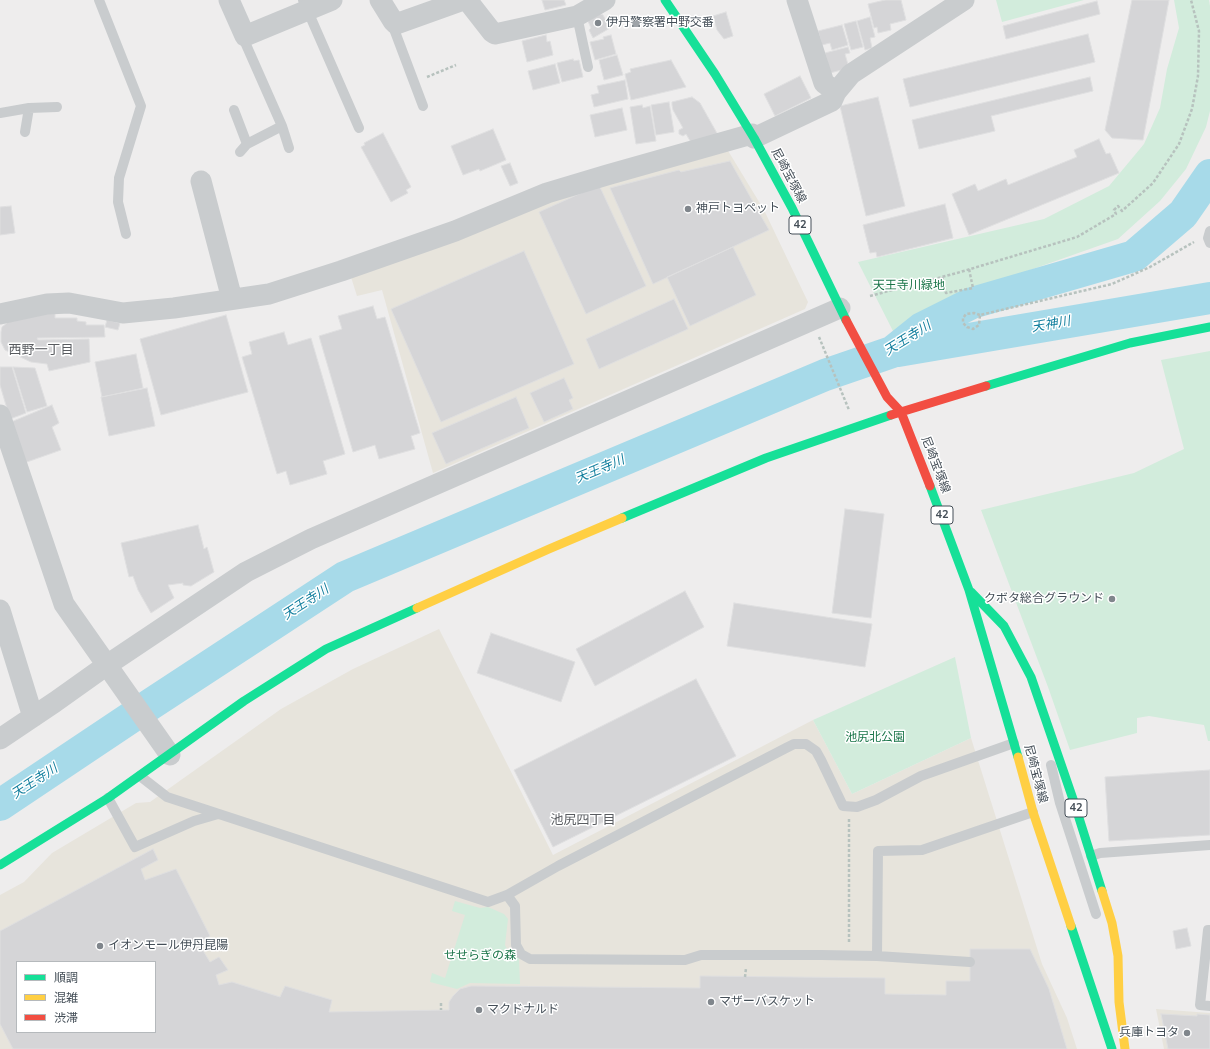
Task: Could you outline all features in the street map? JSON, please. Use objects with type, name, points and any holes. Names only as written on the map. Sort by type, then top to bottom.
[{"type":"main road","name":"尼崎宝塚線","points":[[667,1],[715,74],[753,136],[792,208],[843,313],[886,396],[901,412],[918,450],[969,590],[1033,812],[1112,1049]]},
{"type":"main road","points":[[0,865],[108,798],[140,776],[166,749],[326,649],[549,548],[766,458],[901,412],[1130,343],[1210,327]]},
{"type":"main road","name":"42","points":[[969,590],[1004,626],[1030,677],[1074,802],[1112,924],[1118,956],[1119,1002],[1125,1049]]},
{"type":"street","points":[[229,0],[245,36],[306,5],[332,0]]},
{"type":"street","points":[[380,0],[392,21],[396,24],[463,0]]},
{"type":"street","points":[[467,0],[495,34],[577,16],[605,0]]},
{"type":"street","points":[[797,0],[824,83],[836,92]]},
{"type":"street","points":[[0,314],[47,304],[69,303],[123,313],[174,308],[269,294],[341,271],[455,231],[547,194],[607,175],[753,136],[832,101],[836,92],[851,74],[964,0]]},
{"type":"street","points":[[207,193],[232,300]]},
{"type":"street","points":[[0,739],[109,667],[246,572],[311,539],[843,313]]},
{"type":"street","points":[[0,415],[64,604],[166,749]]},
{"type":"street","points":[[0,610],[33,717]]},
{"type":"lane","points":[[99,0],[141,106],[119,178],[118,202],[126,234]]},
{"type":"lane","points":[[306,5],[359,128]]},
{"type":"lane","points":[[577,16],[588,67]]},
{"type":"lane","points":[[396,24],[394,29],[423,106]]},
{"type":"lane","points":[[245,36],[244,40],[282,126],[289,148]]},
{"type":"lane","points":[[0,113],[29,108],[57,107]]},
{"type":"lane","points":[[25,132],[29,108]]},
{"type":"lane","points":[[234,110],[247,144]]},
{"type":"lane","points":[[240,152],[247,144],[282,126]]},
{"type":"lane","points":[[1030,677],[1060,803],[1096,914]]},
{"type":"lane","points":[[140,776],[168,797],[488,902],[507,895],[558,866],[794,744],[806,744],[816,751],[843,806],[857,807],[876,800],[922,776],[1014,743]]},
{"type":"lane","points":[[108,798],[135,847],[194,821],[218,814]]},
{"type":"lane","points":[[877,956],[878,851],[922,850],[1033,812]]},
{"type":"lane","points":[[1091,856],[1100,853],[1210,845]]},
{"type":"lane","points":[[507,895],[516,906],[516,945],[521,954],[530,959],[685,960],[701,955],[877,956],[970,962]]},
{"type":"lane","points":[[1210,930],[1208,930],[1200,1005],[1210,1006]]},
{"type":"path","points":[[870,296],[942,277],[1077,237],[1116,214],[1114,210],[1118,206],[1122,211],[1153,183],[1179,144],[1192,109],[1198,76],[1199,31],[1191,0]]},
{"type":"path","points":[[413,82],[456,66]]},
{"type":"path","points":[[980,315],[979,325],[972,329],[963,323],[963,318],[966,314],[974,313],[980,315],[1112,284],[1150,267],[1194,242],[1210,238]]},
{"type":"path","points":[[942,277],[946,294],[973,288],[969,269]]},
{"type":"path","points":[[818,334],[849,410]]},
{"type":"path","points":[[849,817],[849,946]]},
{"type":"path","points":[[745,977],[746,966]]},
{"type":"path","points":[[441,1003],[441,1010]]},
{"type":"shaded area","points":[[727,149],[764,210],[808,302],[805,309],[433,473],[382,290],[357,296],[351,277],[551,198]]},
{"type":"shaded area","name":"イオンモール伊丹昆陽","points":[[439,629],[553,855],[813,720],[852,794],[971,738],[1042,964],[1067,1018],[1077,1049],[0,1049],[0,895],[24,882],[52,853],[136,803],[150,802],[281,709],[353,669]]},
{"type":"shaded area","name":"兵庫トヨタ","points":[[1156,1009],[1210,1013],[1210,1049],[1164,1049]]},
{"type":"green space","points":[[996,0],[1084,0],[1002,22]]},
{"type":"green space","name":"天王寺川緑地","points":[[1174,0],[1209,0],[1210,111],[1206,127],[1186,169],[1160,201],[1118,239],[982,287],[894,333],[858,262],[1044,219],[1109,186],[1144,144],[1160,108],[1167,69],[1179,28]]},
{"type":"green space","name":"クボタ総合グラウンド","points":[[1210,351],[1210,741],[1208,741],[1204,725],[1149,716],[1137,718],[1137,733],[1070,750],[1048,687],[981,510],[1134,473],[1184,449],[1161,360]]},
{"type":"green space","name":"池尻北公園","points":[[955,657],[971,738],[852,794],[813,720]]},
{"type":"green space","name":"せせらぎの森","points":[[455,901],[480,908],[488,907],[504,914],[508,919],[505,945],[508,951],[519,958],[520,984],[470,983],[457,989],[430,982],[432,973],[445,978],[465,915],[452,911]]},
{"type":"building","points":[[542,0],[564,0],[566,5],[545,10]]},
{"type":"building","points":[[885,0],[901,0],[906,20],[890,24],[891,30],[878,33],[877,27],[874,28],[868,4]]},
{"type":"building","points":[[1132,0],[1169,0],[1143,140],[1112,138],[1105,130]]},
{"type":"building","points":[[1097,1],[1100,14],[1006,39],[1003,26]]},
{"type":"building","points":[[726,12],[733,36],[724,39],[717,30],[713,16]]},
{"type":"building","name":"伊丹警察署中野交番","points":[[598,13],[603,15],[610,28],[593,38],[589,30],[591,28],[587,19]]},
{"type":"building","points":[[870,17],[875,37],[870,38],[872,48],[865,50],[857,21]]},
{"type":"building","points":[[856,21],[863,47],[851,50],[844,24]]},
{"type":"building","points":[[842,25],[848,45],[832,50],[830,43],[822,45],[818,31]]},
{"type":"building","points":[[1088,34],[1095,62],[910,107],[903,79]]},
{"type":"building","points":[[546,35],[547,42],[550,41],[553,55],[527,62],[522,41]]},
{"type":"building","points":[[611,35],[616,54],[595,60],[590,42],[604,39],[603,37]]},
{"type":"building","points":[[848,47],[850,53],[845,54],[849,68],[830,73],[825,53]]},
{"type":"building","points":[[617,55],[623,75],[604,80],[599,60]]},
{"type":"building","points":[[573,59],[574,61],[579,60],[583,77],[562,82],[557,63]]},
{"type":"building","points":[[671,60],[686,87],[631,100],[625,74],[631,72],[630,69]]},
{"type":"building","points":[[555,64],[560,83],[533,90],[528,71]]},
{"type":"building","points":[[800,76],[811,98],[775,116],[764,94]]},
{"type":"building","points":[[1090,77],[1093,91],[991,116],[995,131],[919,149],[912,120]]},
{"type":"building","points":[[625,80],[628,99],[594,107],[591,95],[599,93],[597,86]]},
{"type":"building","points":[[692,97],[700,103],[718,135],[692,144],[686,134],[683,136],[679,134],[679,130],[683,128],[673,110],[672,102]]},
{"type":"building","points":[[878,97],[905,206],[866,216],[840,106]]},
{"type":"building","points":[[669,102],[674,132],[656,135],[651,105]]},
{"type":"building","points":[[642,105],[643,108],[650,106],[656,141],[636,144],[630,107]]},
{"type":"building","points":[[622,108],[627,130],[595,137],[590,115]]},
{"type":"building","points":[[493,129],[506,160],[480,171],[479,169],[463,175],[451,146]]},
{"type":"building","points":[[383,133],[411,187],[406,190],[408,193],[391,202],[361,147],[365,145],[364,143]]},
{"type":"building","points":[[1099,139],[1106,154],[1110,153],[1119,173],[969,235],[952,194],[975,184],[978,191],[1006,179],[1008,185],[1077,157],[1074,150]]},
{"type":"building","name":"神戸トヨペット","points":[[730,161],[769,230],[653,284],[610,188],[679,170],[681,172]]},
{"type":"building","points":[[510,163],[518,183],[510,186],[501,166]]},
{"type":"building","points":[[599,185],[646,286],[586,314],[539,212]]},
{"type":"building","points":[[945,204],[953,238],[877,257],[876,252],[870,253],[863,225]]},
{"type":"building","points":[[11,206],[15,233],[0,235],[0,207]]},
{"type":"building","points":[[733,247],[756,295],[690,326],[667,277]]},
{"type":"building","points":[[524,251],[574,364],[441,422],[391,309]]},
{"type":"building","points":[[674,299],[688,329],[599,369],[586,339]]},
{"type":"building","points":[[373,306],[377,319],[385,317],[420,433],[411,436],[415,449],[379,459],[375,445],[353,452],[319,336],[342,329],[338,316]]},
{"type":"building","points":[[55,312],[55,318],[77,318],[77,321],[86,322],[86,325],[104,325],[105,337],[37,338],[38,340],[89,339],[90,362],[49,371],[47,364],[31,362],[5,350],[1,342],[1,332],[2,327],[8,322]]},
{"type":"building","points":[[226,315],[248,392],[161,415],[140,339]]},
{"type":"building","points":[[107,320],[120,323],[118,330],[105,327]]},
{"type":"building","points":[[284,332],[288,345],[311,338],[345,454],[323,461],[327,474],[290,485],[286,471],[277,474],[242,357],[252,354],[249,342]]},
{"type":"building","points":[[136,354],[143,388],[102,397],[95,362]]},
{"type":"building","points":[[0,367],[12,367],[26,413],[10,419],[0,385]]},
{"type":"building","points":[[13,367],[35,368],[47,406],[27,412]]},
{"type":"building","points":[[564,378],[573,398],[569,400],[573,409],[544,422],[530,393]]},
{"type":"building","points":[[147,388],[155,426],[109,436],[101,397]]},
{"type":"building","points":[[516,397],[529,428],[446,464],[432,433]]},
{"type":"building","points":[[52,405],[59,423],[52,427],[61,450],[24,463],[11,422]]},
{"type":"building","points":[[845,509],[884,514],[871,618],[832,613]]},
{"type":"building","points":[[198,525],[204,549],[207,547],[214,572],[191,586],[183,585],[183,583],[168,585],[174,598],[151,613],[138,590],[133,576],[129,577],[121,543]]},
{"type":"building","points":[[685,591],[704,627],[595,686],[576,649]]},
{"type":"building","points":[[734,603],[872,624],[865,667],[727,646]]},
{"type":"building","points":[[491,633],[575,662],[561,702],[477,673]]},
{"type":"building","points":[[696,679],[736,756],[553,847],[514,770]]},
{"type":"building","points":[[1210,770],[1210,835],[1109,841],[1105,777]]},
{"type":"building","name":"イオンモール伊丹昆陽","points":[[153,849],[158,860],[141,869],[145,880],[176,869],[210,936],[199,944],[210,962],[219,957],[228,970],[216,975],[219,985],[232,982],[280,997],[285,986],[332,1000],[329,1012],[449,1010],[449,1002],[453,996],[460,989],[471,986],[700,988],[700,976],[885,978],[885,994],[946,995],[946,981],[970,981],[970,949],[1030,949],[1049,989],[1067,1049],[13,1049],[0,1024],[0,931]]},
{"type":"building","points":[[1187,928],[1191,946],[1176,949],[1173,931]]},
{"type":"building","name":"兵庫トヨタ","points":[[1161,1014],[1197,1016],[1197,1014],[1210,1015],[1210,1049],[1168,1049]]},
{"type":"waterway","name":"天王寺川","points":[[0,805],[345,577],[825,375],[892,352],[922,328],[972,303],[1134,256],[1183,214],[1210,175]]},
{"type":"waterway","name":"天神川","points":[[898,351],[1210,298]]},
{"type":"traffic: fast","points":[[665,0],[715,74],[754,138],[792,208],[846,320]]},
{"type":"traffic: fast","points":[[986,386],[1130,343],[1210,327]]},
{"type":"traffic: fast","points":[[622,518],[766,458],[891,415]]},
{"type":"traffic: fast","points":[[930,486],[969,590],[1018,757]]},
{"type":"traffic: fast","points":[[971,592],[1004,626],[1031,677],[1074,802],[1102,891]]},
{"type":"traffic: fast","points":[[0,865],[108,798],[244,701],[326,649],[417,608]]},
{"type":"traffic: fast","points":[[1071,926],[1112,1049]]},
{"type":"traffic: slow","points":[[417,608],[622,518]]},
{"type":"traffic: slow","points":[[1018,757],[1033,812],[1071,926]]},
{"type":"traffic: slow","points":[[1102,891],[1112,923],[1118,956],[1119,1002],[1125,1049]]},
{"type":"traffic: jam","points":[[846,320],[887,397],[901,412],[930,486]]},
{"type":"traffic: jam","points":[[891,415],[986,386]]},
{"type":"place","name":"伊丹警察署中野交番","points":[[598,23]]},
{"type":"place","name":"神戸トヨペット","points":[[688,209]]},
{"type":"place","name":"クボタ総合グラウンド","points":[[1112,599]]},
{"type":"place","name":"イオンモール伊丹昆陽","points":[[100,946]]},
{"type":"place","name":"マザーバスケット","points":[[711,1002]]},
{"type":"place","name":"マクドナルド","points":[[479,1010]]},
{"type":"place","name":"兵庫トヨタ","points":[[1187,1033]]},
{"type":"district","name":"西野一丁目","points":[[41,351]]},
{"type":"district","name":"池尻四丁目","points":[[583,821]]}]
